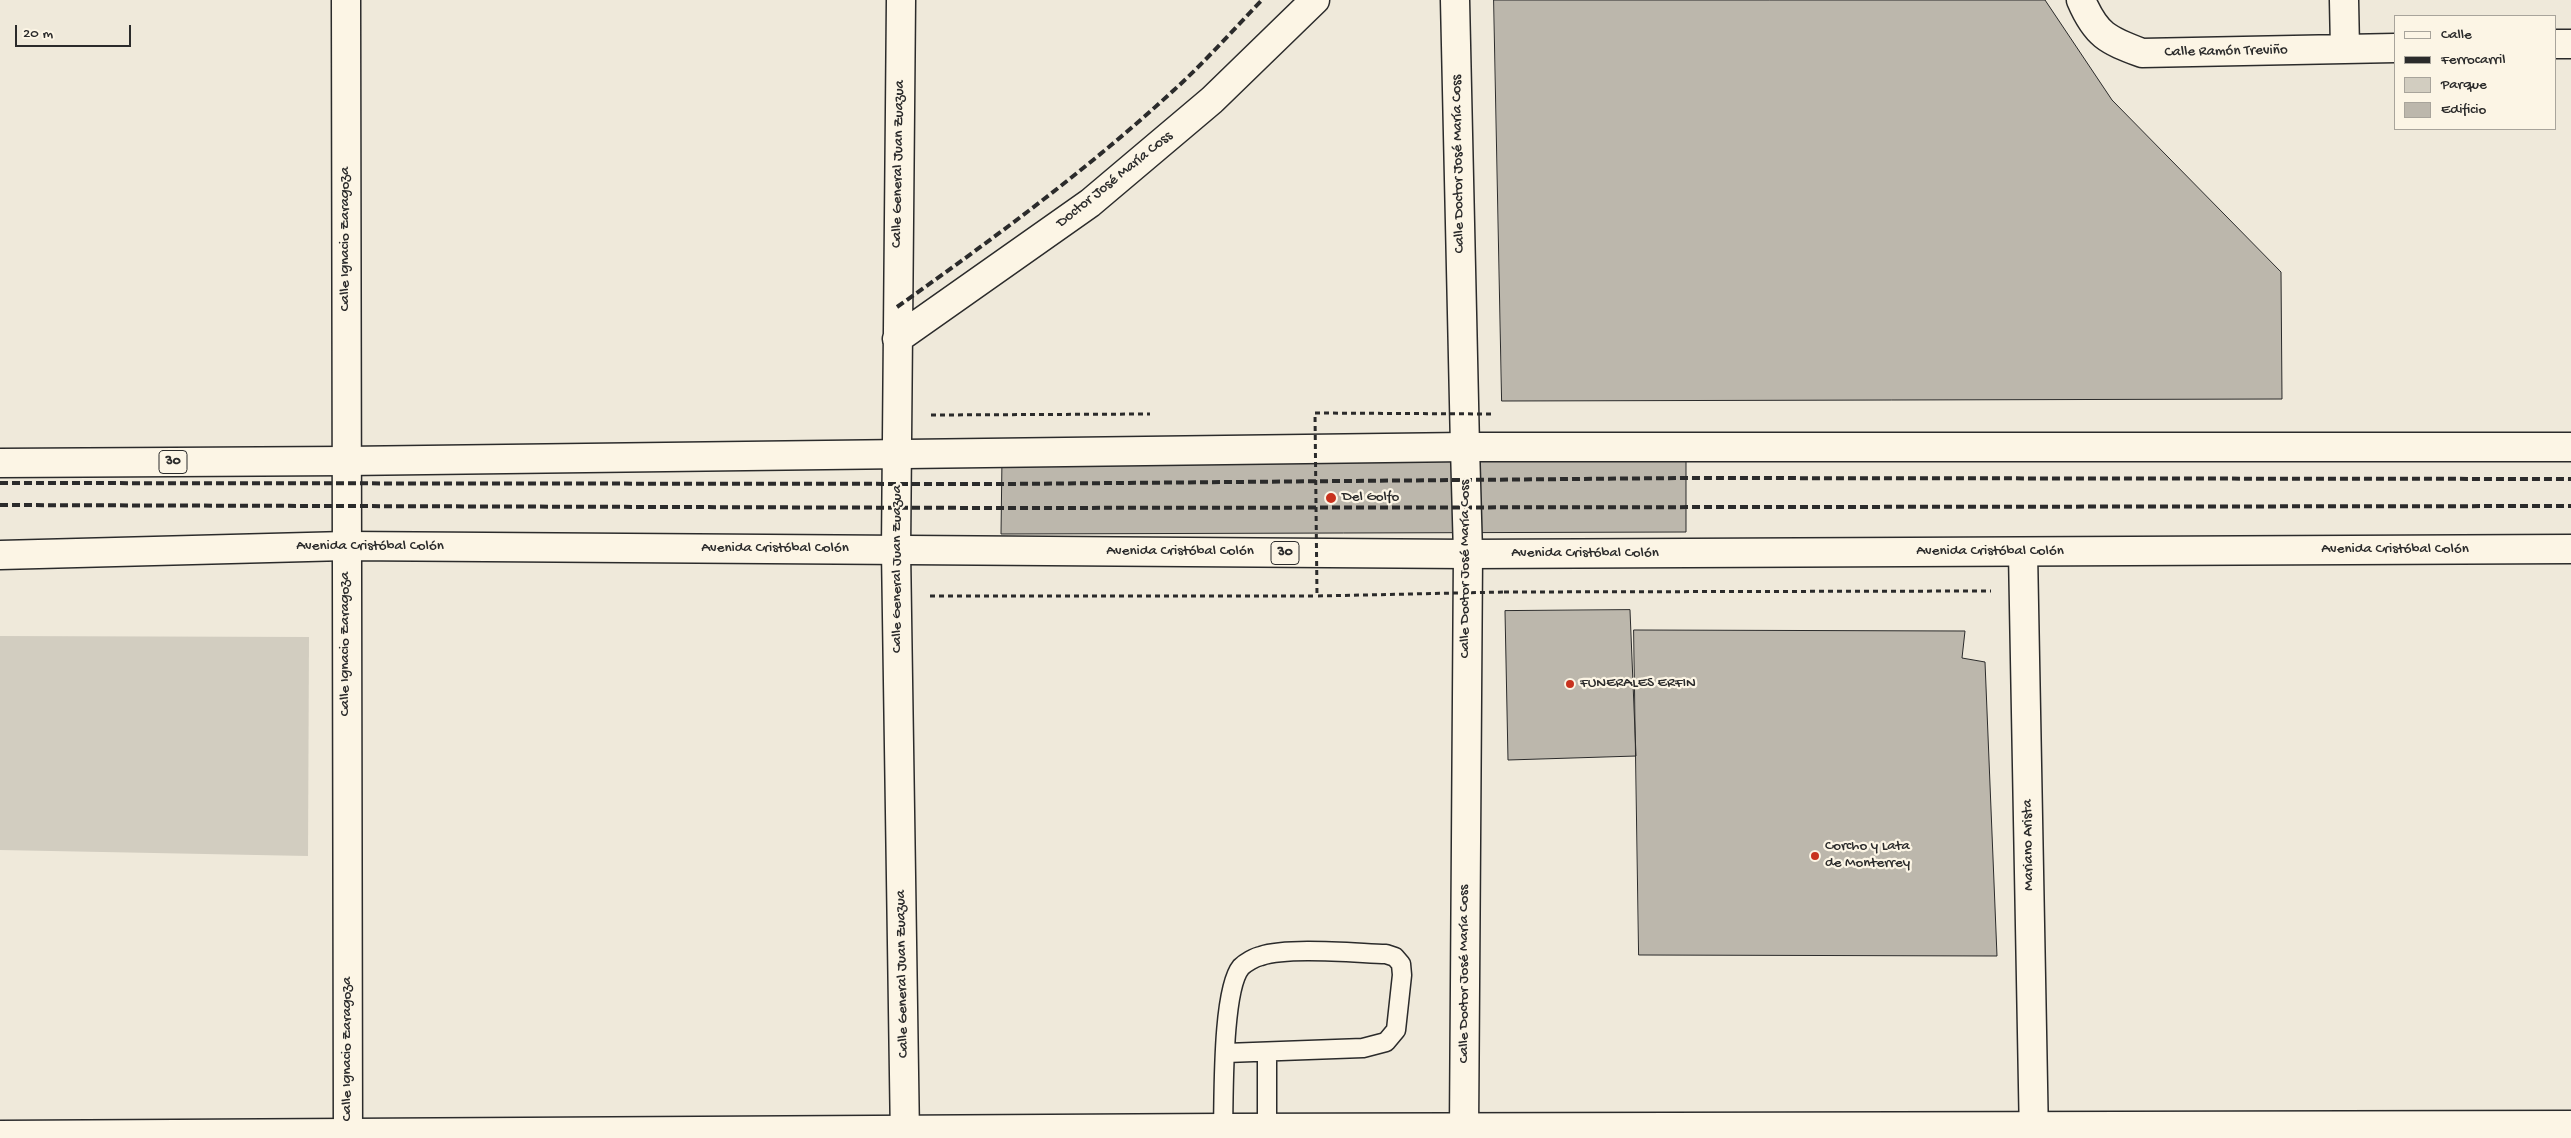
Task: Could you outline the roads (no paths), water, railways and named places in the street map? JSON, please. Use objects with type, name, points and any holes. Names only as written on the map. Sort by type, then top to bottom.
[{"type":"street","name":"Calle Ignacio Zaragoza","points":[[346,0],[348,1136]]},
{"type":"street","name":"Calle General Juan Zuazua","points":[[901,0],[896,550],[905,1135]]},
{"type":"street","name":"Doctor José María Coss","points":[[897,338],[1090,203],[1212,100],[1315,0]]},
{"type":"street","name":"Calle Doctor José María Coss","points":[[1455,0],[1468,554],[1464,1134]]},
{"type":"street","name":"Calle Ramón Treviño","points":[[2081,0],[2096,30],[2116,44],[2142,53],[2394,48]]},
{"type":"street","points":[[2344,0],[2345,49]]},
{"type":"street","points":[[2556,44],[2571,44]]},
{"type":"street","name":"30","points":[[0,463],[898,455],[1465,446],[2571,447]]},
{"type":"street","name":"Avenida Cristóbal Colón","points":[[0,555],[346,546],[1468,554],[2571,549]]},
{"type":"street","name":"Mariano Arista","points":[[2023,552],[2034,1133]]},
{"type":"street","points":[[0,1135],[905,1135],[1223,1128],[1276,1132],[1464,1134],[2034,1133],[2571,1125]]},
{"type":"lane","points":[[1223,1128],[1226,1053],[1232,986],[1242,967],[1260,956],[1280,952],[1386,954],[1395,957],[1401,964],[1402,975],[1396,1030],[1386,1042],[1363,1048],[1268,1053],[1226,1053]]},
{"type":"lane","points":[[1268,1053],[1276,1132]]},
{"type":"railway","points":[[897,307],[1004,230],[1108,148],[1141,120],[1208,57],[1262,0]]},
{"type":"railway","points":[[0,483],[1004,484],[1686,478],[2571,479]]},
{"type":"railway","points":[[0,505],[1000,508],[2571,506]]},
{"type":"place","name":"Del Golfo","points":[[1331,498]]},
{"type":"place","name":"FUNERALES ERFIN","points":[[1570,684]]},
{"type":"place","name":"Corcho y Lata de Monterrey","points":[[1815,856]]}]
